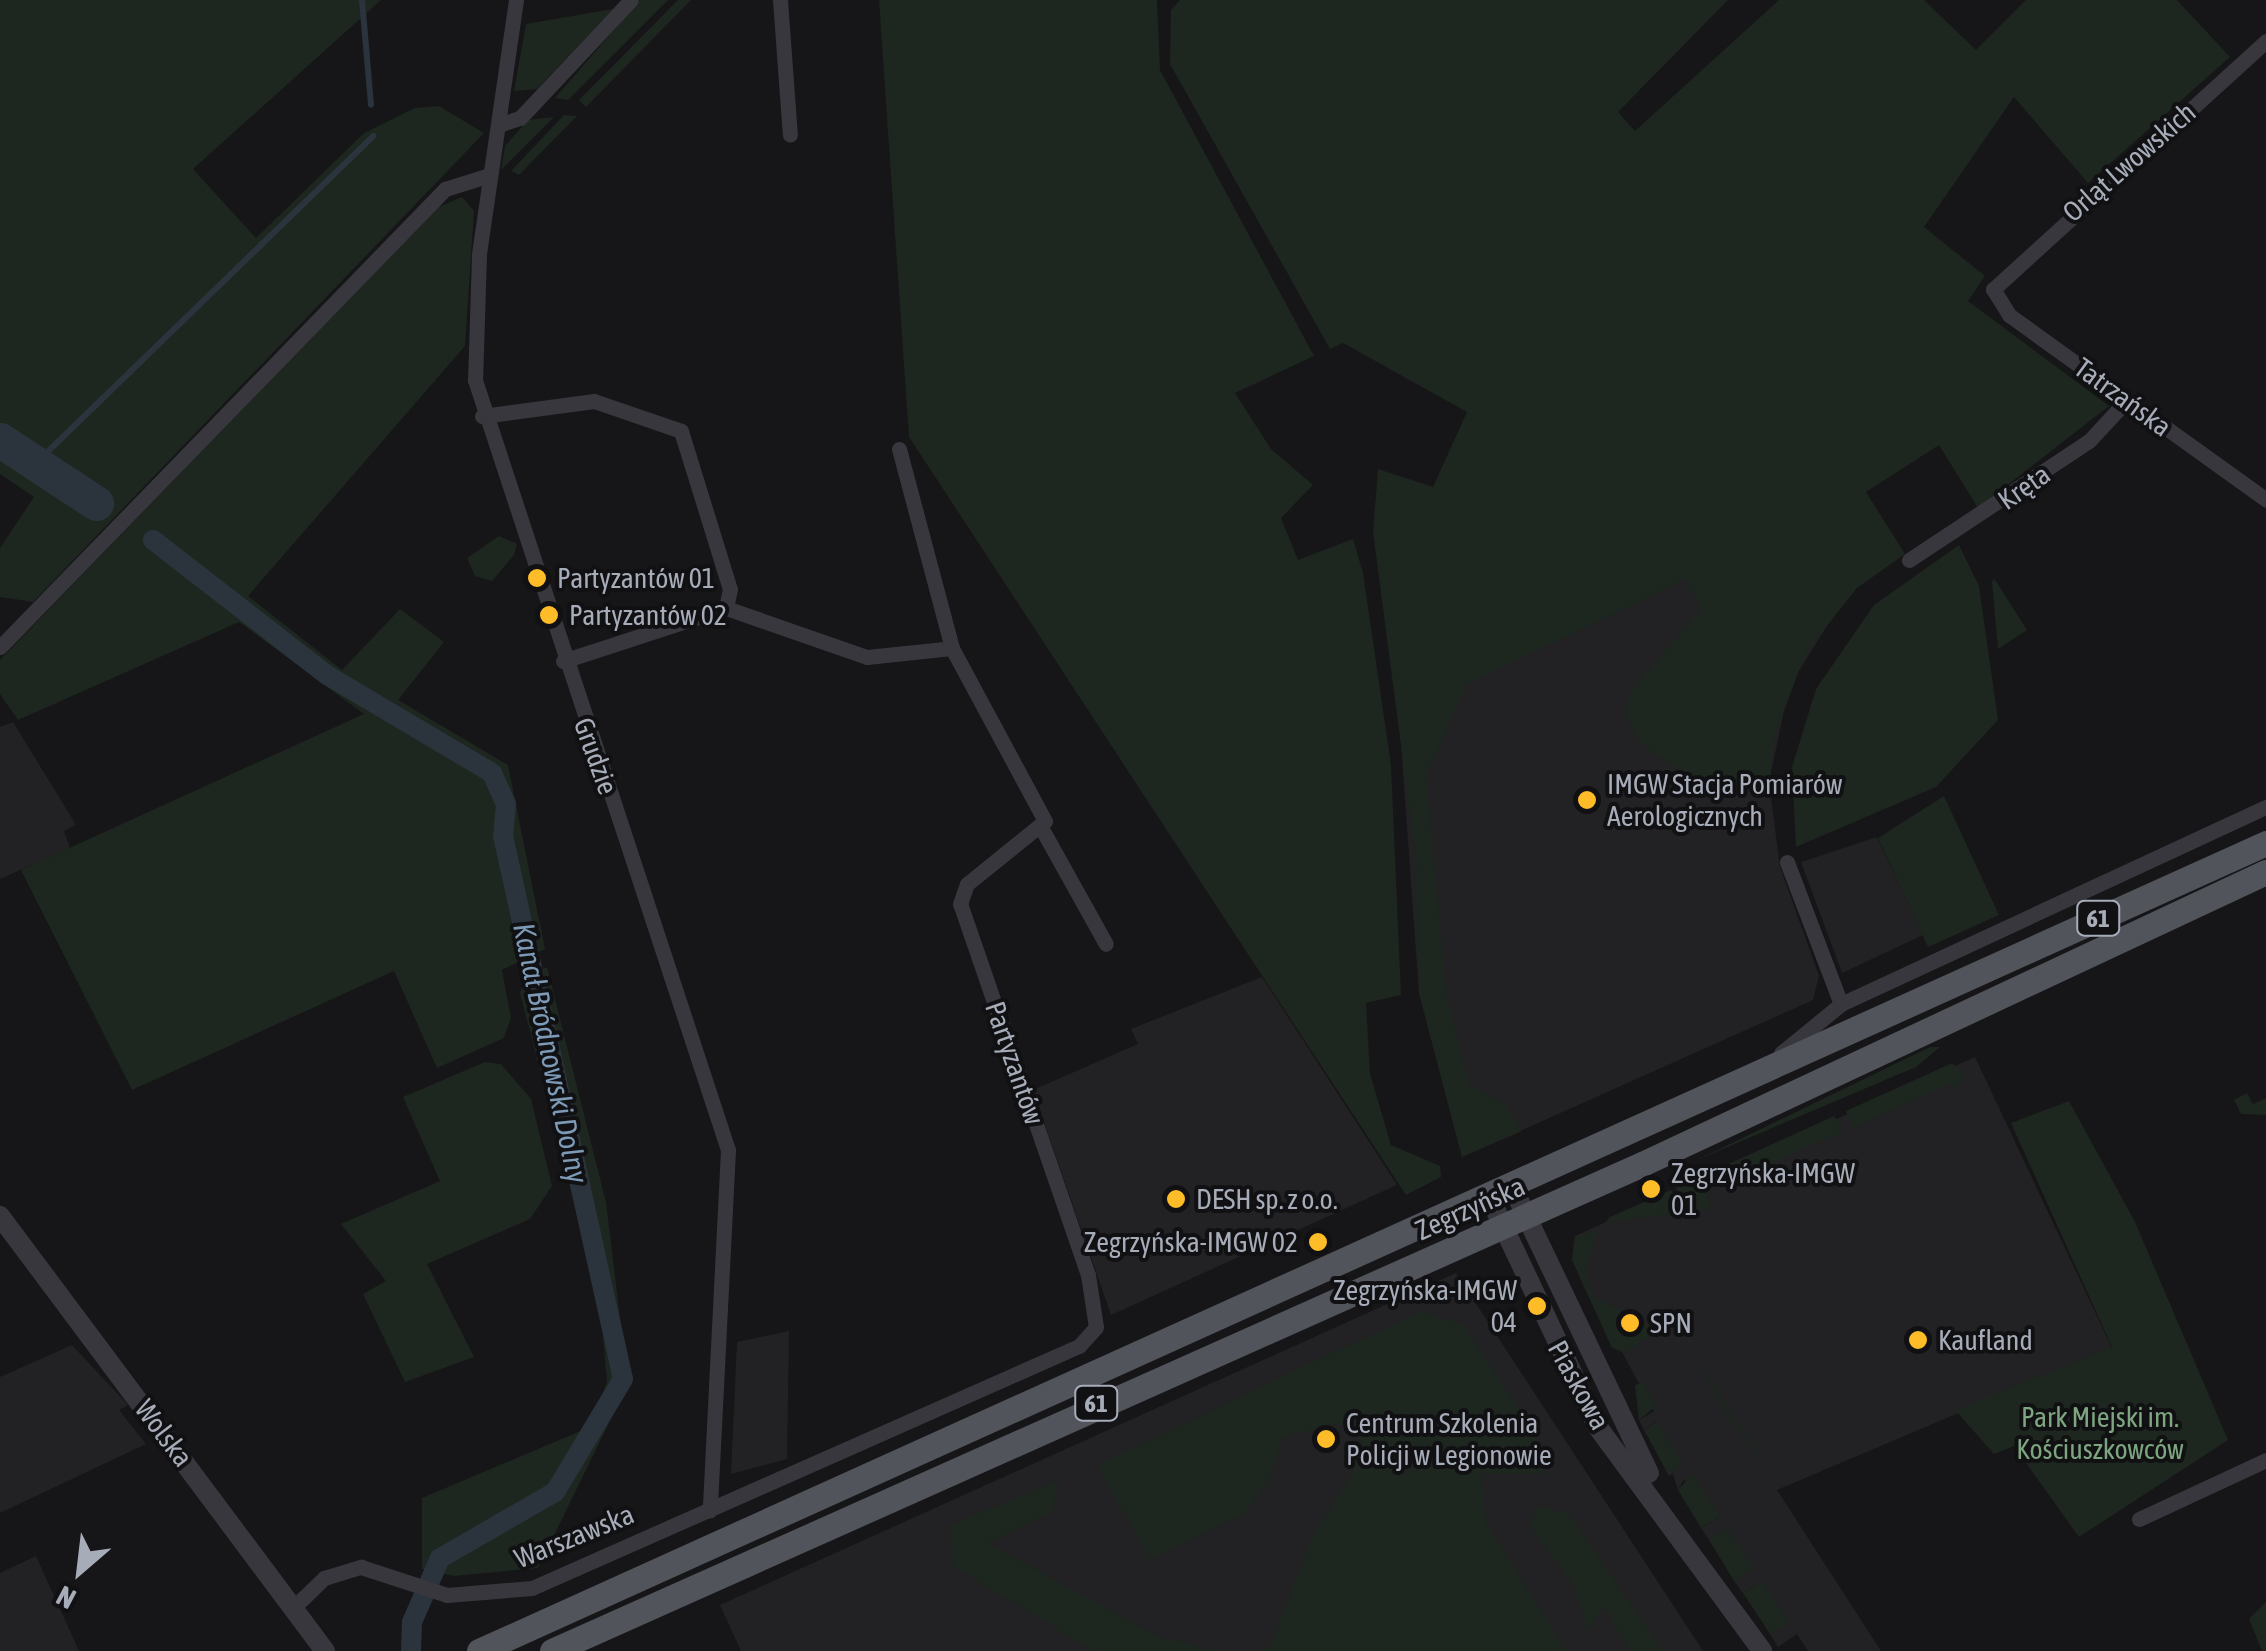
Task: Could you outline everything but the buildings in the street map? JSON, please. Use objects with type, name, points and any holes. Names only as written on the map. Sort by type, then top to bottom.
[{"type":"main road","name":"Zegrzyńska","points":[[479,1651],[2266,843]]},
{"type":"main road","name":"Zegrzyńska","points":[[552,1651],[691,1584],[1514,1221],[2266,872]]},
{"type":"street","name":"Grudzie","points":[[516,0],[490,175],[474,362],[482,416],[728,1150],[710,1512]]},
{"type":"street","points":[[498,126],[520,118],[631,0]]},
{"type":"street","points":[[780,0],[790,135]]},
{"type":"street","name":"Orląt Lwowskich","points":[[1994,284],[2266,41]]},
{"type":"street","points":[[0,647],[446,190],[490,175]]},
{"type":"street","name":"Tatrzańska","points":[[1994,284],[2009,315],[2266,500]]},
{"type":"street","name":"Kręta","points":[[1909,560],[2088,442],[2127,400]]},
{"type":"street","points":[[482,416],[594,401],[680,431],[730,589],[726,608]]},
{"type":"street","points":[[899,449],[952,648],[1043,831],[1106,944]]},
{"type":"street","points":[[563,661],[726,608],[867,657],[952,648]]},
{"type":"street","points":[[1749,1080],[1841,1004],[2266,808]]},
{"type":"street","name":"Partyzantów","points":[[710,1512],[1079,1346],[1092,1332],[1088,1274],[960,904],[967,884],[1043,831]]},
{"type":"street","points":[[1788,862],[1841,1004]]},
{"type":"street","name":"Piaskowa","points":[[1501,1191],[1597,1426],[1664,1506],[1762,1651]]},
{"type":"street","name":"Wolska","points":[[0,1216],[325,1651]]},
{"type":"street","points":[[2139,1519],[2266,1460]]},
{"type":"street","name":"Warszawska","points":[[294,1606],[342,1570],[447,1595],[532,1588],[710,1512]]},
{"type":"shaded area","name":"IMGW Stacja Pomiarów Aerologicznych","points":[[1581,450],[1835,613],[1789,687],[1769,782],[1780,867],[1819,976],[1813,1000],[1462,1157],[1419,993],[1397,689]]},
{"type":"shaded area","points":[[13,722],[76,825],[64,831],[70,848],[0,879],[0,727]]},
{"type":"shaded area","points":[[1877,837],[1923,935],[1842,973],[1801,862]]},
{"type":"shaded area","points":[[1262,977],[1397,1185],[1111,1315],[1033,1090],[1138,1044],[1131,1029]]},
{"type":"shaded area","points":[[1975,1057],[2112,1348],[1777,1490],[1881,1651],[1808,1651],[1797,1634],[1778,1647],[1770,1634],[1788,1621],[1762,1581],[1743,1593],[1734,1581],[1753,1568],[1727,1528],[1709,1540],[1701,1528],[1719,1517],[1684,1479],[1678,1490],[1656,1421],[1644,1430],[1639,1420],[1654,1411],[1572,1260],[1575,1236]]},
{"type":"shaded area","name":"Centrum Szkolenia Policji w Legionowie","points":[[1456,1273],[1703,1651],[741,1651],[720,1605]]},
{"type":"shaded area","points":[[789,1331],[787,1459],[731,1474],[737,1342]]},
{"type":"shaded area","points":[[72,1345],[128,1405],[119,1410],[146,1444],[0,1513],[0,1377]]},
{"type":"shaded area","points":[[36,1556],[79,1651],[0,1651],[0,1573]]},
{"type":"green space","points":[[0,0],[381,0],[193,169],[256,238],[364,133],[415,108],[439,106],[484,133],[33,602],[0,597],[0,548],[34,497],[0,474]]},
{"type":"green space","points":[[640,0],[668,0],[568,100],[555,98]]},
{"type":"green space","points":[[678,0],[691,0],[586,107],[579,100]]},
{"type":"green space","points":[[879,0],[1157,0],[1160,70],[1314,356],[1235,393],[1271,449],[1313,485],[1281,518],[1298,560],[1353,539],[1363,573],[1391,765],[1401,995],[1366,1003],[1370,1074],[1391,1145],[1440,1166],[1441,1177],[1406,1195],[909,437]]},
{"type":"green space","points":[[1180,0],[1728,0],[1618,112],[1635,131],[1779,0],[1924,0],[1976,50],[2026,0],[2177,0],[2230,57],[2088,183],[2014,97],[1924,227],[1985,276],[1968,301],[2109,406],[1978,508],[1939,445],[1866,492],[1905,554],[1857,588],[1806,652],[1774,737],[1769,789],[1688,777],[1639,742],[1624,713],[1633,689],[1701,609],[1684,579],[1467,685],[1426,775],[1446,991],[1469,1085],[1504,1103],[1522,1131],[1462,1157],[1419,993],[1416,859],[1373,532],[1378,469],[1433,487],[1467,412],[1343,343],[1330,349],[1170,64],[1171,10]]},
{"type":"green space","points":[[613,9],[537,89],[514,91],[526,24]]},
{"type":"green space","points":[[564,115],[577,116],[519,175],[511,171]]},
{"type":"green space","points":[[554,117],[501,170],[505,146],[528,120]]},
{"type":"green space","points":[[462,197],[474,211],[465,346],[248,596],[342,670],[400,609],[444,642],[398,700],[508,765],[545,949],[502,970],[511,1018],[504,1038],[437,1068],[394,971],[132,1090],[21,870],[364,714],[239,622],[18,720],[0,694],[0,660],[436,208]]},
{"type":"green space","points":[[499,536],[517,544],[514,555],[492,581],[475,576],[467,558]]},
{"type":"green space","points":[[1959,545],[1979,586],[1998,720],[1936,787],[1796,847],[1792,767],[1816,689],[1874,605]]},
{"type":"green space","points":[[1994,578],[2027,630],[1998,649],[1992,582]]},
{"type":"green space","points":[[1944,796],[1999,915],[1928,947],[1878,838]]},
{"type":"green space","points":[[547,967],[606,1202],[628,1384],[538,1568],[454,1576],[422,1569],[422,1498],[590,1427],[607,1382],[600,1302],[520,993],[526,975]]},
{"type":"green space","points":[[1930,1047],[1940,1047],[1916,1067],[1697,1160]]},
{"type":"green space","points":[[485,1062],[501,1064],[531,1099],[552,1186],[530,1219],[427,1264],[474,1357],[405,1382],[363,1294],[386,1281],[341,1224],[440,1181],[403,1097]]},
{"type":"green space","points":[[1952,1063],[1965,1077],[1955,1091],[1951,1084],[1852,1128],[1846,1111]]},
{"type":"green space","points":[[2247,1093],[2253,1104],[2266,1098],[2266,1115],[2241,1114],[2234,1100]]},
{"type":"green space","name":"Park Miejski im. Kościuszkowców","points":[[2069,1101],[2135,1222],[2228,1440],[2079,1537],[2014,1446],[1994,1454],[1955,1410],[2112,1347],[2011,1123]]},
{"type":"green space","points":[[1834,1116],[1844,1131],[1706,1192],[1711,1206],[1689,1216],[1676,1188]]},
{"type":"green space","points":[[1671,1190],[1681,1212],[1605,1223],[1610,1217]]},
{"type":"green space","points":[[1598,1231],[1586,1269],[1592,1296],[1628,1314],[1625,1324],[1650,1324],[1649,1337],[1625,1353],[1612,1348],[1572,1260],[1575,1236]]},
{"type":"green space","points":[[1421,1311],[1464,1325],[1533,1431],[1545,1474],[1481,1474],[1486,1522],[1566,1651],[1256,1651],[1270,1647],[1314,1533],[1353,1473],[1366,1417],[1282,1437],[1270,1480],[1244,1514],[1150,1559],[1097,1465]]},
{"type":"green space","points":[[1694,1356],[1738,1424],[1780,1488],[1722,1408]]},
{"type":"green space","points":[[1643,1383],[1656,1406],[1639,1420],[1635,1385]]},
{"type":"green space","points":[[1657,1421],[1683,1463],[1669,1476],[1644,1430]]},
{"type":"green space","points":[[1692,1474],[1720,1516],[1701,1528],[1678,1490]]},
{"type":"green space","points":[[1058,1480],[1053,1511],[987,1543],[1160,1637],[1220,1651],[1094,1651],[953,1566],[951,1525]]},
{"type":"green space","points":[[1538,1506],[1569,1514],[1663,1651],[1630,1651],[1604,1606],[1588,1631],[1572,1583],[1529,1526]]},
{"type":"green space","points":[[1727,1527],[1754,1568],[1734,1581],[1709,1540]]},
{"type":"green space","points":[[1762,1581],[1789,1622],[1770,1634],[1743,1593]]},
{"type":"green space","points":[[2266,1602],[2266,1651],[2262,1651],[2249,1619]]},
{"type":"waterway","points":[[362,0],[371,105]]},
{"type":"waterway","points":[[36,463],[373,136]]},
{"type":"waterway","name":"Kanał Bródnowski Dolny","points":[[0,440],[96,503]]},
{"type":"waterway","name":"Kanał Bródnowski Dolny","points":[[153,540],[327,675],[492,773],[506,804],[503,836],[623,1379],[555,1492],[440,1558],[412,1622],[411,1651]]},
{"type":"place","name":"Partyzantów 01","points":[[537,578]]},
{"type":"place","name":"Partyzantów 02","points":[[549,615]]},
{"type":"place","name":"IMGW Stacja Pomiarów Aerologicznych","points":[[1587,800]]},
{"type":"place","name":"Zegrzyńska-IMGW 01","points":[[1651,1189]]},
{"type":"place","name":"DESH sp. z o.o.","points":[[1176,1199]]},
{"type":"place","name":"Zegrzyńska-IMGW 02","points":[[1318,1242]]},
{"type":"place","name":"Zegrzyńska-IMGW 04","points":[[1537,1306]]},
{"type":"place","name":"SPN","points":[[1630,1323]]},
{"type":"place","name":"Kaufland","points":[[1918,1340]]},
{"type":"place","name":"Centrum Szkolenia Policji w Legionowie","points":[[1326,1439]]}]
